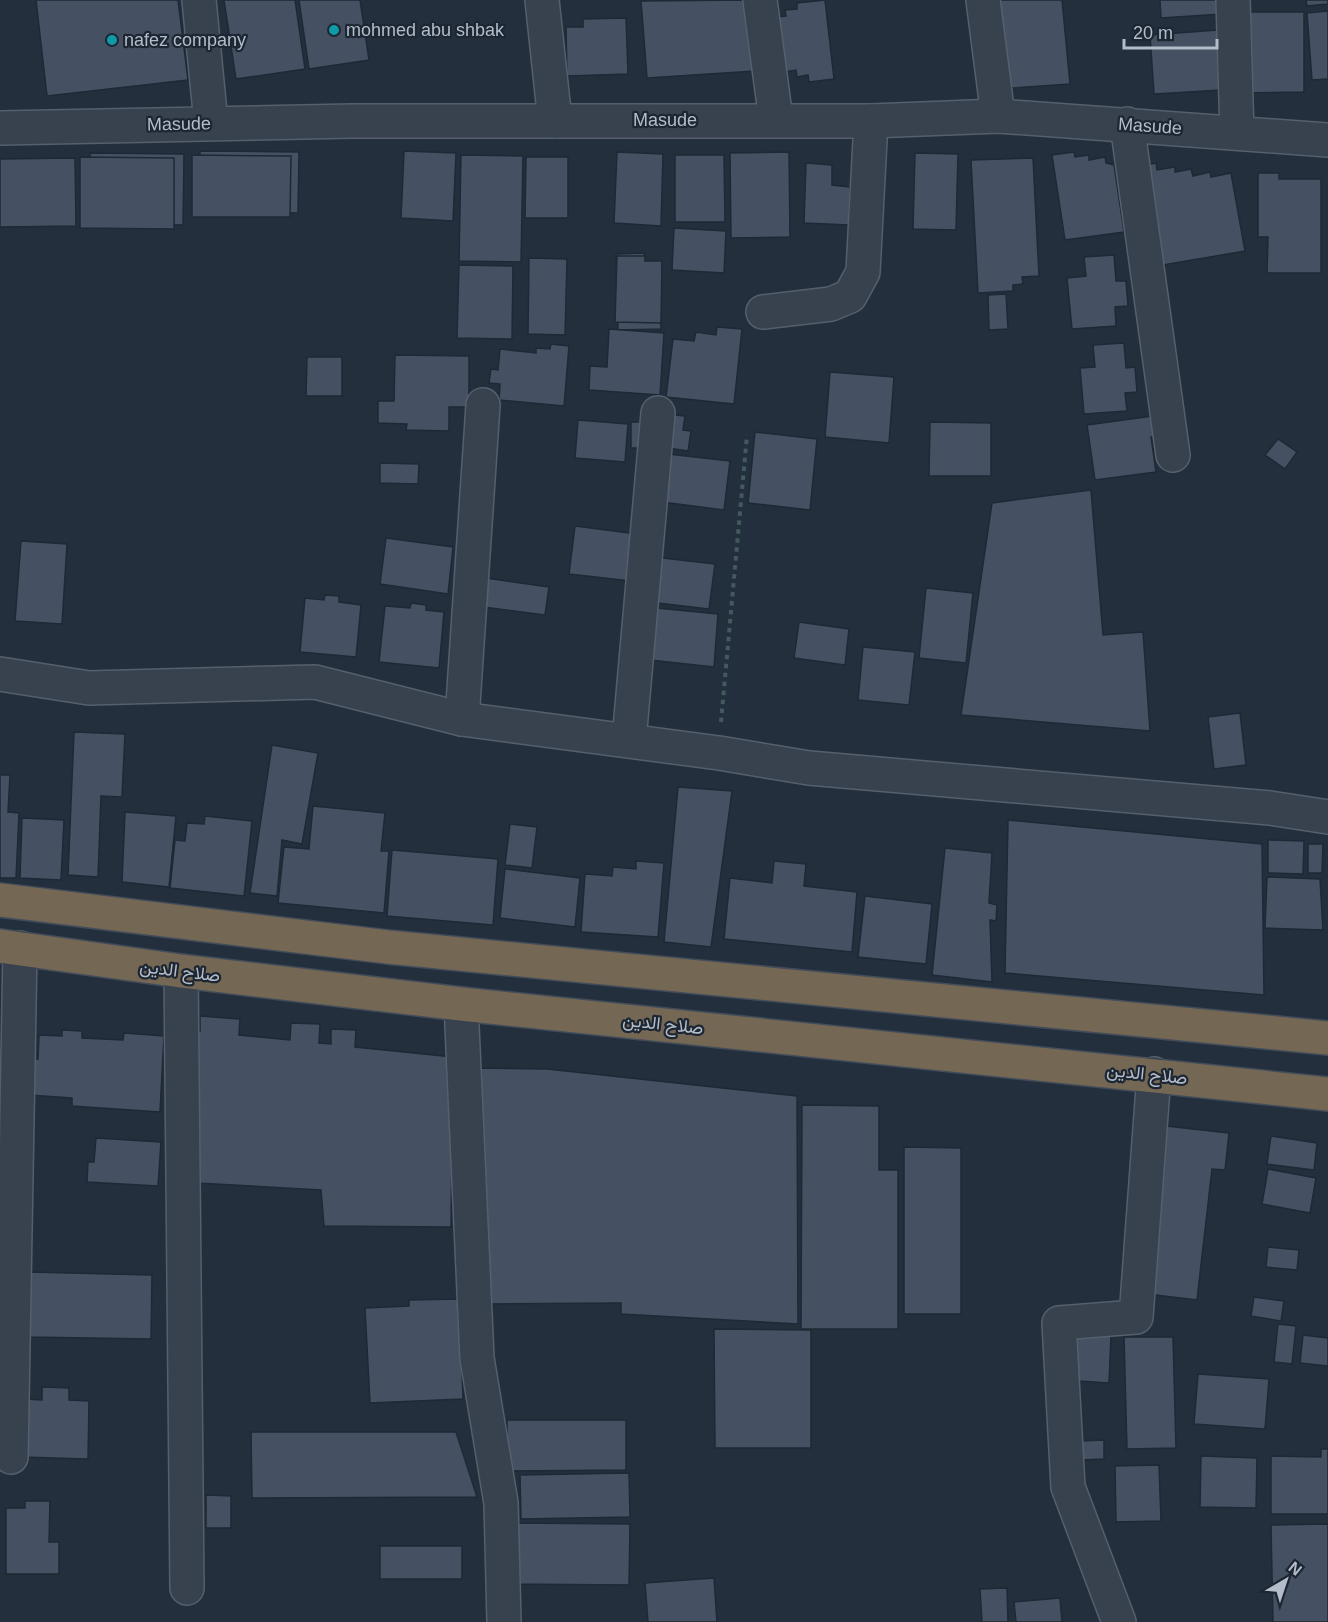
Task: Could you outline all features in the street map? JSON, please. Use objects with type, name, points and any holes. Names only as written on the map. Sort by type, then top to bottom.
[{"type":"highway","points":[[0,900],[388,947],[1328,1038]]},
{"type":"highway","name":"صلاح الدين","points":[[10,947],[181,971],[461,1004],[1154,1074],[1328,1094]]},
{"type":"street","points":[[199,0],[211,123]]},
{"type":"street","points":[[542,0],[555,121]]},
{"type":"street","points":[[760,0],[776,120]]},
{"type":"street","points":[[983,0],[998,116]]},
{"type":"street","points":[[1233,0],[1237,133]]},
{"type":"street","name":"Masude","points":[[0,128],[211,123],[871,121],[998,116],[1328,140]]},
{"type":"street","points":[[763,312],[831,304],[850,296],[863,272],[871,121]]},
{"type":"street","points":[[1127,124],[1173,455]]},
{"type":"street","points":[[462,718],[483,405]]},
{"type":"street","points":[[629,740],[658,413]]},
{"type":"street","points":[[0,674],[89,688],[315,682],[462,718],[629,740],[809,768],[1270,808],[1328,817]]},
{"type":"street","points":[[10,947],[11,1457]]},
{"type":"street","points":[[181,971],[187,1588]]},
{"type":"street","points":[[461,1004],[477,1358],[501,1503],[504,1622]]},
{"type":"street","points":[[1119,1622],[1068,1487],[1059,1323],[1136,1317],[1154,1074]]},
{"type":"path","points":[[719,753],[747,435]]},
{"type":"building","name":"nafez company","points":[[36,0],[178,0],[188,80],[47,96]]},
{"type":"building","points":[[224,0],[295,0],[305,69],[236,79]]},
{"type":"building","name":"mohmed abu shbak","points":[[299,0],[360,0],[369,60],[309,69]]},
{"type":"building","points":[[750,0],[755,71],[647,78],[641,1]]},
{"type":"building","points":[[825,0],[834,79],[809,82],[808,75],[797,77],[796,70],[784,72],[777,17],[786,16],[785,10],[797,9],[797,3]]},
{"type":"building","points":[[993,0],[1062,0],[1070,84],[1013,88],[998,79]]},
{"type":"building","points":[[1160,0],[1221,0],[1222,14],[1161,18]]},
{"type":"building","points":[[1306,0],[1328,0],[1328,4],[1307,6]]},
{"type":"building","points":[[1328,11],[1328,79],[1312,80],[1307,13]]},
{"type":"building","points":[[1241,12],[1304,12],[1304,92],[1242,93]]},
{"type":"building","points":[[626,18],[628,74],[567,76],[566,27],[583,27],[583,19]]},
{"type":"building","points":[[1218,30],[1222,90],[1154,94],[1150,35]]},
{"type":"building","points":[[200,151],[299,152],[298,213],[200,212]]},
{"type":"building","points":[[404,151],[456,153],[453,221],[401,218]]},
{"type":"building","points":[[617,152],[663,154],[661,226],[614,223]]},
{"type":"building","points":[[789,152],[790,237],[731,238],[730,153]]},
{"type":"building","points":[[1074,152],[1075,157],[1089,155],[1089,160],[1105,157],[1106,163],[1114,165],[1124,232],[1065,240],[1052,155]]},
{"type":"building","points":[[90,153],[184,154],[183,225],[90,224]]},
{"type":"building","points":[[915,153],[958,154],[956,230],[913,229]]},
{"type":"building","points":[[192,155],[291,156],[290,217],[192,217]]},
{"type":"building","points":[[461,155],[523,156],[521,262],[459,261]]},
{"type":"building","points":[[675,155],[724,155],[725,222],[675,222]]},
{"type":"building","points":[[80,157],[174,158],[174,229],[80,228]]},
{"type":"building","points":[[526,157],[568,157],[568,218],[525,218]]},
{"type":"building","points":[[75,158],[76,226],[0,227],[0,159]]},
{"type":"building","points":[[1033,158],[1039,276],[1022,277],[1023,284],[1013,285],[1013,291],[978,293],[971,160]]},
{"type":"building","points":[[806,163],[832,165],[832,185],[850,187],[849,225],[804,223]]},
{"type":"building","points":[[1156,163],[1157,170],[1175,167],[1175,172],[1191,169],[1193,176],[1210,172],[1211,177],[1231,173],[1245,251],[1157,266],[1139,166]]},
{"type":"building","points":[[1258,173],[1279,173],[1279,179],[1321,179],[1321,273],[1267,273],[1268,237],[1258,237]]},
{"type":"building","points":[[674,228],[726,231],[724,273],[672,270]]},
{"type":"building","points":[[644,253],[645,262],[659,262],[661,329],[618,330],[616,254]]},
{"type":"building","points":[[1114,255],[1116,281],[1126,281],[1128,306],[1115,307],[1116,326],[1072,329],[1067,278],[1086,276],[1084,257]]},
{"type":"building","points":[[617,256],[645,256],[645,261],[662,261],[661,323],[615,322]]},
{"type":"building","points":[[529,258],[567,259],[565,335],[528,334]]},
{"type":"building","points":[[459,265],[513,266],[512,339],[457,338]]},
{"type":"building","points":[[1006,294],[1008,329],[989,330],[988,295]]},
{"type":"building","points":[[717,327],[742,329],[734,404],[666,397],[673,339],[694,341],[696,332],[716,335]]},
{"type":"building","points":[[609,329],[664,333],[660,395],[589,390],[590,366],[607,367]]},
{"type":"building","points":[[1124,343],[1126,368],[1135,367],[1137,392],[1125,393],[1127,411],[1084,414],[1080,368],[1095,367],[1093,345]]},
{"type":"building","points":[[551,344],[569,346],[564,406],[499,400],[500,384],[489,383],[491,369],[498,370],[500,349],[536,353],[536,348],[550,349]]},
{"type":"building","points":[[395,355],[469,356],[469,407],[449,407],[449,431],[406,430],[407,424],[378,423],[378,401],[394,401]]},
{"type":"building","points":[[307,357],[342,357],[342,396],[306,396]]},
{"type":"building","points":[[830,372],[894,377],[889,443],[825,437]]},
{"type":"building","points":[[665,414],[685,416],[683,430],[691,431],[688,451],[661,447]]},
{"type":"building","points":[[1153,416],[1156,437],[1151,437],[1156,472],[1095,480],[1087,425]]},
{"type":"building","points":[[578,420],[628,424],[625,462],[575,458]]},
{"type":"building","points":[[631,422],[649,422],[649,448],[631,448]]},
{"type":"building","points":[[930,422],[991,423],[991,476],[929,476]]},
{"type":"building","points":[[755,432],[817,439],[810,510],[748,503]]},
{"type":"building","points":[[1278,439],[1297,452],[1285,469],[1265,455]]},
{"type":"building","points":[[668,454],[730,461],[724,510],[662,502]]},
{"type":"building","points":[[380,463],[419,464],[418,484],[380,483]]},
{"type":"building","points":[[1091,490],[1103,635],[1143,632],[1150,731],[961,715],[992,503]]},
{"type":"building","points":[[575,526],[637,534],[631,581],[569,574]]},
{"type":"building","points":[[386,538],[453,547],[448,594],[380,584]]},
{"type":"building","points":[[21,541],[67,544],[62,624],[15,621]]},
{"type":"building","points":[[654,557],[715,564],[709,609],[649,602]]},
{"type":"building","points":[[486,578],[549,587],[545,615],[483,607]]},
{"type":"building","points":[[926,588],[973,593],[966,663],[919,658]]},
{"type":"building","points":[[325,595],[339,596],[339,602],[361,605],[356,657],[300,652],[305,598],[324,600]]},
{"type":"building","points":[[411,603],[426,605],[426,610],[444,612],[439,668],[379,662],[385,606],[410,608]]},
{"type":"building","points":[[646,607],[718,614],[714,667],[641,659]]},
{"type":"building","points":[[799,622],[849,629],[845,665],[794,658]]},
{"type":"building","points":[[863,647],[915,652],[909,705],[858,700]]},
{"type":"building","points":[[1240,713],[1246,765],[1214,769],[1208,717]]},
{"type":"building","points":[[74,732],[125,734],[122,797],[101,796],[98,877],[68,875]]},
{"type":"building","points":[[272,745],[318,753],[302,844],[282,840],[277,896],[250,893]]},
{"type":"building","points":[[0,775],[10,775],[8,812],[19,813],[16,878],[0,878]]},
{"type":"building","points":[[678,787],[732,791],[711,947],[664,942]]},
{"type":"building","points":[[313,806],[385,813],[381,851],[389,851],[384,913],[278,903],[284,847],[309,849]]},
{"type":"building","points":[[125,812],[176,816],[169,887],[122,882]]},
{"type":"building","points":[[205,816],[252,821],[244,896],[170,888],[175,840],[185,841],[187,823],[204,824]]},
{"type":"building","points":[[22,818],[64,820],[61,880],[20,878]]},
{"type":"building","points":[[1008,820],[1262,844],[1264,995],[1005,973]]},
{"type":"building","points":[[510,824],[537,827],[532,868],[505,865]]},
{"type":"building","points":[[1268,840],[1304,841],[1303,874],[1268,873]]},
{"type":"building","points":[[1308,844],[1323,844],[1322,873],[1308,873]]},
{"type":"building","points":[[945,848],[992,853],[989,903],[997,905],[996,921],[990,920],[992,982],[932,975]]},
{"type":"building","points":[[392,850],[498,859],[493,925],[387,916]]},
{"type":"building","points":[[636,861],[664,863],[658,937],[581,932],[585,874],[612,876],[613,867],[636,869]]},
{"type":"building","points":[[774,861],[806,864],[804,886],[857,892],[852,952],[724,939],[730,878],[772,883]]},
{"type":"building","points":[[505,869],[580,878],[575,927],[500,918]]},
{"type":"building","points":[[1267,877],[1320,879],[1323,930],[1265,928]]},
{"type":"building","points":[[865,896],[932,904],[926,964],[858,957]]},
{"type":"building","points":[[200,1016],[240,1019],[239,1035],[290,1040],[291,1023],[320,1024],[319,1043],[331,1044],[331,1029],[356,1030],[355,1047],[453,1057],[451,1227],[324,1226],[321,1190],[197,1183],[195,1030],[200,1031]]},
{"type":"building","points":[[62,1030],[82,1031],[82,1038],[123,1040],[124,1033],[164,1036],[160,1112],[72,1106],[72,1098],[28,1095],[31,1059],[38,1059],[39,1035],[62,1036]]},
{"type":"building","points":[[470,1068],[547,1069],[797,1096],[798,1324],[621,1314],[621,1303],[490,1304]]},
{"type":"building","points":[[802,1105],[879,1106],[879,1170],[898,1170],[898,1329],[801,1329]]},
{"type":"building","points":[[1166,1126],[1229,1133],[1225,1170],[1212,1169],[1197,1300],[1147,1294]]},
{"type":"building","points":[[1271,1136],[1317,1143],[1314,1170],[1267,1164]]},
{"type":"building","points":[[96,1138],[161,1142],[158,1186],[87,1182],[88,1162],[94,1162]]},
{"type":"building","points":[[904,1147],[961,1148],[961,1314],[904,1314]]},
{"type":"building","points":[[1268,1169],[1316,1178],[1310,1213],[1262,1204]]},
{"type":"building","points":[[1268,1247],[1299,1250],[1297,1270],[1266,1267]]},
{"type":"building","points":[[29,1272],[152,1275],[151,1339],[28,1337]]},
{"type":"building","points":[[1254,1297],[1284,1301],[1281,1321],[1251,1316]]},
{"type":"building","points":[[459,1299],[463,1399],[370,1403],[365,1308],[409,1306],[409,1300]]},
{"type":"building","points":[[1278,1324],[1296,1326],[1292,1364],[1274,1362]]},
{"type":"building","points":[[714,1329],[811,1330],[811,1448],[715,1448]]},
{"type":"building","points":[[1065,1334],[1111,1336],[1109,1383],[1063,1380]]},
{"type":"building","points":[[1303,1335],[1328,1338],[1328,1366],[1300,1363]]},
{"type":"building","points":[[1124,1337],[1173,1337],[1176,1448],[1127,1449]]},
{"type":"building","points":[[1198,1374],[1269,1379],[1265,1429],[1194,1424]]},
{"type":"building","points":[[42,1387],[69,1388],[69,1400],[89,1401],[88,1459],[22,1457],[24,1399],[42,1400]]},
{"type":"building","points":[[507,1420],[626,1420],[626,1470],[507,1471]]},
{"type":"building","points":[[251,1432],[456,1432],[477,1497],[252,1498]]},
{"type":"building","points":[[1104,1440],[1104,1459],[1081,1460],[1080,1441]]},
{"type":"building","points":[[1321,1449],[1328,1449],[1328,1514],[1271,1514],[1271,1456],[1321,1457]]},
{"type":"building","points":[[1201,1456],[1257,1458],[1256,1508],[1200,1507]]},
{"type":"building","points":[[1159,1465],[1161,1521],[1116,1522],[1115,1466]]},
{"type":"building","points":[[629,1473],[630,1517],[521,1519],[520,1475]]},
{"type":"building","points":[[206,1495],[231,1496],[231,1528],[206,1528]]},
{"type":"building","points":[[25,1501],[50,1501],[49,1542],[59,1542],[59,1574],[6,1574],[6,1508],[25,1508]]},
{"type":"building","points":[[509,1523],[630,1524],[629,1585],[508,1584]]},
{"type":"building","points":[[1328,1524],[1328,1622],[1273,1622],[1271,1525]]},
{"type":"building","points":[[380,1546],[462,1546],[462,1579],[380,1579]]},
{"type":"building","points":[[714,1578],[717,1622],[648,1622],[645,1583]]},
{"type":"building","points":[[1007,1588],[1008,1622],[982,1622],[980,1589]]},
{"type":"building","points":[[1060,1598],[1062,1622],[1016,1622],[1014,1602]]},
{"type":"place","name":"mohmed abu shbak","points":[[334,30]]},
{"type":"place","name":"nafez company","points":[[112,40]]}]
